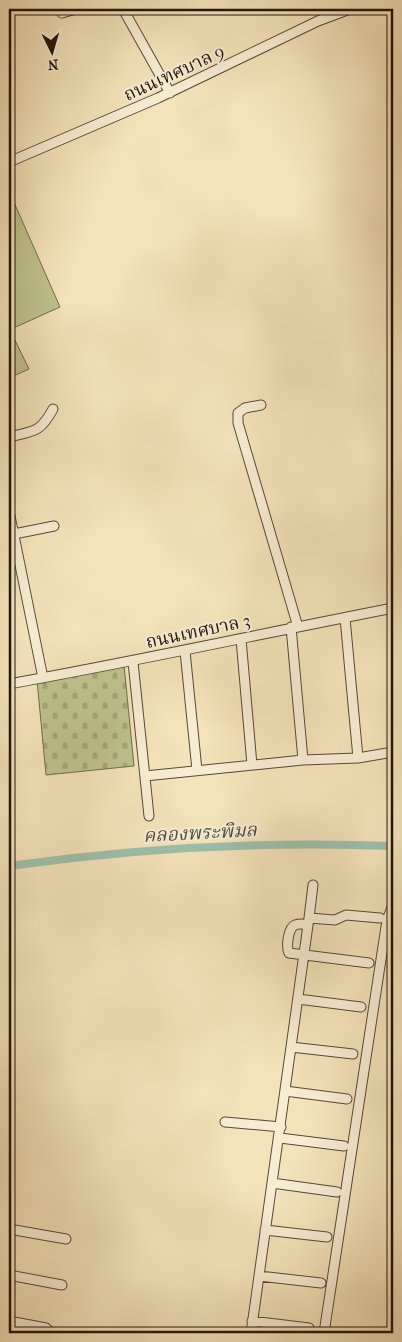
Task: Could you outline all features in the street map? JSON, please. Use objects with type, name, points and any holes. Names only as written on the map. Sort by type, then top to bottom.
[{"type":"street","points":[[62,13],[76,9]]},
{"type":"street","points":[[123,9],[170,93]]},
{"type":"street","name":"ถนนเทศบาล 9","points":[[9,162],[170,93],[318,21],[350,9]]},
{"type":"street","points":[[262,405],[241,410],[238,413],[238,423],[294,627],[303,760]]},
{"type":"street","points":[[9,437],[37,430],[43,426],[53,409]]},
{"type":"street","points":[[9,516],[42,678]]},
{"type":"street","points":[[14,534],[54,526]]},
{"type":"street","name":"ถนนเทศบาล 3","points":[[9,684],[134,662],[294,627],[393,608]]},
{"type":"street","points":[[345,618],[358,758]]},
{"type":"street","points":[[240,639],[252,765]]},
{"type":"street","points":[[186,651],[197,770]]},
{"type":"street","points":[[134,662],[149,816]]},
{"type":"street","points":[[145,776],[303,760],[358,758],[393,752]]},
{"type":"street","points":[[251,1333],[280,1138],[309,922],[312,885]]},
{"type":"street","points":[[324,1333],[387,920],[393,905]]},
{"type":"street","points":[[369,963],[289,953],[287,948],[293,926],[309,922],[335,920],[346,915],[380,918]]},
{"type":"street","points":[[298,999],[361,1007]]},
{"type":"street","points":[[291,1047],[353,1054]]},
{"type":"street","points":[[285,1091],[347,1099]]},
{"type":"street","points":[[225,1122],[281,1127]]},
{"type":"street","points":[[280,1138],[344,1146]]},
{"type":"street","points":[[272,1183],[337,1192]]},
{"type":"street","points":[[9,1229],[66,1239]]},
{"type":"street","points":[[266,1230],[327,1237]]},
{"type":"street","points":[[9,1275],[62,1285]]},
{"type":"street","points":[[259,1276],[321,1283]]},
{"type":"street","points":[[9,1321],[46,1328],[51,1333]]},
{"type":"street","points":[[252,1321],[309,1328]]},
{"type":"green space","points":[[9,191],[60,307],[9,330]]},
{"type":"green space","points":[[11,332],[29,369],[9,378],[9,333]]},
{"type":"green space","points":[[124,665],[134,766],[46,775],[37,680]]},
{"type":"waterway","name":"คลองพระพิมล","points":[[9,866],[153,850],[201,847],[297,844],[393,846]]}]
